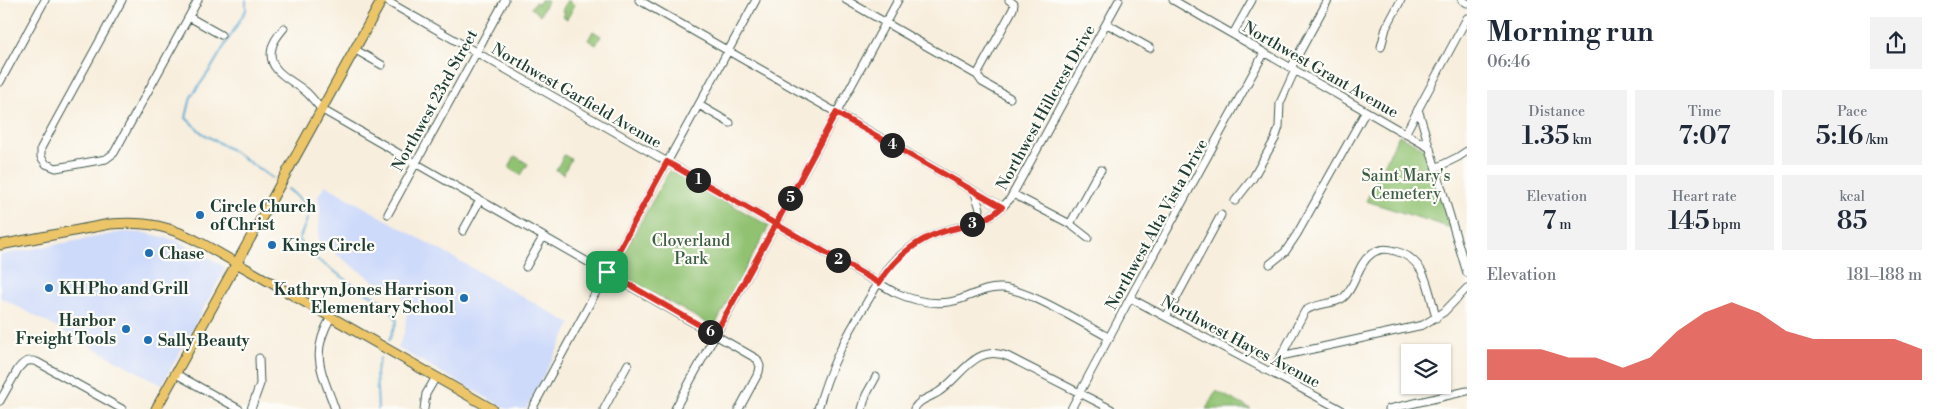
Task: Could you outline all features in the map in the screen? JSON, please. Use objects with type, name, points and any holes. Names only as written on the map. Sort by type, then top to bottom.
[{"type":"main road","points":[[156,409],[354,49],[383,0]]},
{"type":"main road","points":[[0,245],[110,224],[127,222],[155,224],[185,234],[492,409]]},
{"type":"street","points":[[0,82],[45,0]]},
{"type":"street","points":[[122,0],[42,148],[41,157],[49,166],[56,168],[112,156],[198,0]]},
{"type":"street","name":"Northwest Garfield Avenue","points":[[383,0],[879,283],[909,298],[934,303],[960,299],[991,289],[1012,290],[1110,338]]},
{"type":"street","name":"Northwest 23rd Street","points":[[388,214],[505,0]]},
{"type":"street","points":[[639,0],[1002,207]]},
{"type":"street","points":[[532,409],[756,0]]},
{"type":"street","points":[[846,0],[977,76],[982,82],[1010,98]]},
{"type":"street","points":[[675,409],[898,0]]},
{"type":"street","name":"Northwest Hillcrest Drive","points":[[818,409],[842,344],[879,283],[893,264],[917,243],[937,233],[976,223],[992,216],[1013,194],[1119,0]]},
{"type":"street","points":[[1233,34],[1252,0]]},
{"type":"street","points":[[1235,201],[1253,178],[1275,139],[1279,127],[1280,103],[1293,69],[1328,0]]},
{"type":"street","points":[[1381,48],[1386,28],[1401,0]]},
{"type":"street","points":[[1462,0],[1467,3]]},
{"type":"street","name":"Northwest Grant Avenue","points":[[1177,1],[1430,148]]},
{"type":"street","points":[[977,76],[1011,2]]},
{"type":"street","points":[[189,17],[222,34]]},
{"type":"street","points":[[1405,134],[1467,18]]},
{"type":"street","points":[[1107,24],[1150,48]]},
{"type":"street","points":[[284,28],[272,47],[271,60],[273,66],[278,72],[305,91],[321,109],[755,357],[760,362],[760,372],[739,409]]},
{"type":"street","points":[[354,49],[382,65]]},
{"type":"street","name":"Northwest Alta Vista Drive","points":[[1071,409],[1264,53]]},
{"type":"street","points":[[698,105],[730,122]]},
{"type":"street","points":[[1418,109],[1467,273]]},
{"type":"street","points":[[1270,264],[1285,252],[1297,234],[1366,111]]},
{"type":"street","points":[[1436,168],[1458,157],[1467,150]]},
{"type":"street","points":[[1070,224],[1101,170]]},
{"type":"street","points":[[975,193],[980,209],[976,223]]},
{"type":"street","points":[[1013,194],[1070,224],[1088,238]]},
{"type":"street","points":[[463,231],[480,200]]},
{"type":"street","points":[[1166,317],[1221,215]]},
{"type":"street","points":[[526,267],[543,237]]},
{"type":"street","points":[[1271,371],[1305,311],[1312,306],[1342,299],[1348,292],[1366,259],[1376,251],[1388,249],[1400,252],[1408,256],[1419,266],[1428,282],[1436,318]]},
{"type":"street","points":[[1281,356],[1423,325],[1436,318],[1454,303],[1467,288]]},
{"type":"street","name":"Northwest Hayes Avenue","points":[[1130,298],[1340,409]]},
{"type":"street","points":[[331,317],[321,337],[318,355],[323,378],[335,409]]},
{"type":"street","points":[[914,409],[922,400],[945,387],[971,360],[992,354],[1009,357],[1111,409]]},
{"type":"street","points":[[251,409],[260,384],[259,358]]},
{"type":"street","points":[[0,401],[18,369],[22,364],[30,361],[37,362],[122,409]]},
{"type":"street","points":[[604,409],[628,364]]},
{"type":"street","points":[[176,374],[239,409]]},
{"type":"street","points":[[424,409],[426,394],[436,376]]},
{"type":"street","points":[[862,409],[866,394],[876,377]]},
{"type":"street","points":[[1389,409],[1467,391]]},
{"type":"shaded area","name":"Kathryn Jones Harrison Elementary School","points":[[325,185],[571,324],[526,409],[507,409],[398,348],[405,330],[407,307],[401,295],[392,286],[375,282],[318,241],[320,212],[318,196]]},
{"type":"shaded area","points":[[123,232],[146,233],[176,240],[226,267],[162,385],[0,297],[0,255]]},
{"type":"green space","points":[[541,0],[548,0],[540,15],[531,8],[535,2],[539,4]]},
{"type":"green space","points":[[567,0],[575,5],[567,19],[563,16],[565,12],[562,11]]},
{"type":"green space","points":[[593,31],[601,36],[596,45],[588,40]]},
{"type":"green space","name":"Saint Mary's Cemetery","points":[[1399,135],[1425,149],[1451,228],[1366,201]]},
{"type":"green space","points":[[564,155],[571,159],[563,174],[556,170]]},
{"type":"green space","points":[[515,156],[528,164],[521,175],[509,168]]},
{"type":"green space","name":"Cloverland Park","points":[[670,170],[769,226],[714,327],[613,271]]},
{"type":"green space","points":[[1216,391],[1251,409],[1206,409]]},
{"type":"waterway","points":[[246,0],[246,10],[210,70],[191,97],[186,118],[202,133],[233,151],[272,178]]},
{"type":"waterway","points":[[288,189],[307,206],[309,211],[299,240],[319,261],[360,289],[388,304],[397,321],[389,340]]},
{"type":"waterway","points":[[378,409],[376,372],[380,358]]},
{"type":"place","name":"Circle Church of Christ","points":[[200,215]]},
{"type":"place","name":"Kings Circle","points":[[272,245]]},
{"type":"place","name":"Chase","points":[[149,253]]},
{"type":"place","name":"KH Pho and Grill","points":[[49,288]]},
{"type":"place","name":"Kathryn Jones Harrison Elementary School","points":[[464,298]]},
{"type":"place","name":"Harbor Freight Tools","points":[[126,329]]},
{"type":"place","name":"Sally Beauty","points":[[148,340]]},
{"type":"route","points":[[607,272],[667,162],[776,224],[879,283],[898,258],[917,243],[937,233],[965,227],[985,220],[998,212],[1002,207],[836,113],[776,224],[715,334],[607,272]]}]
